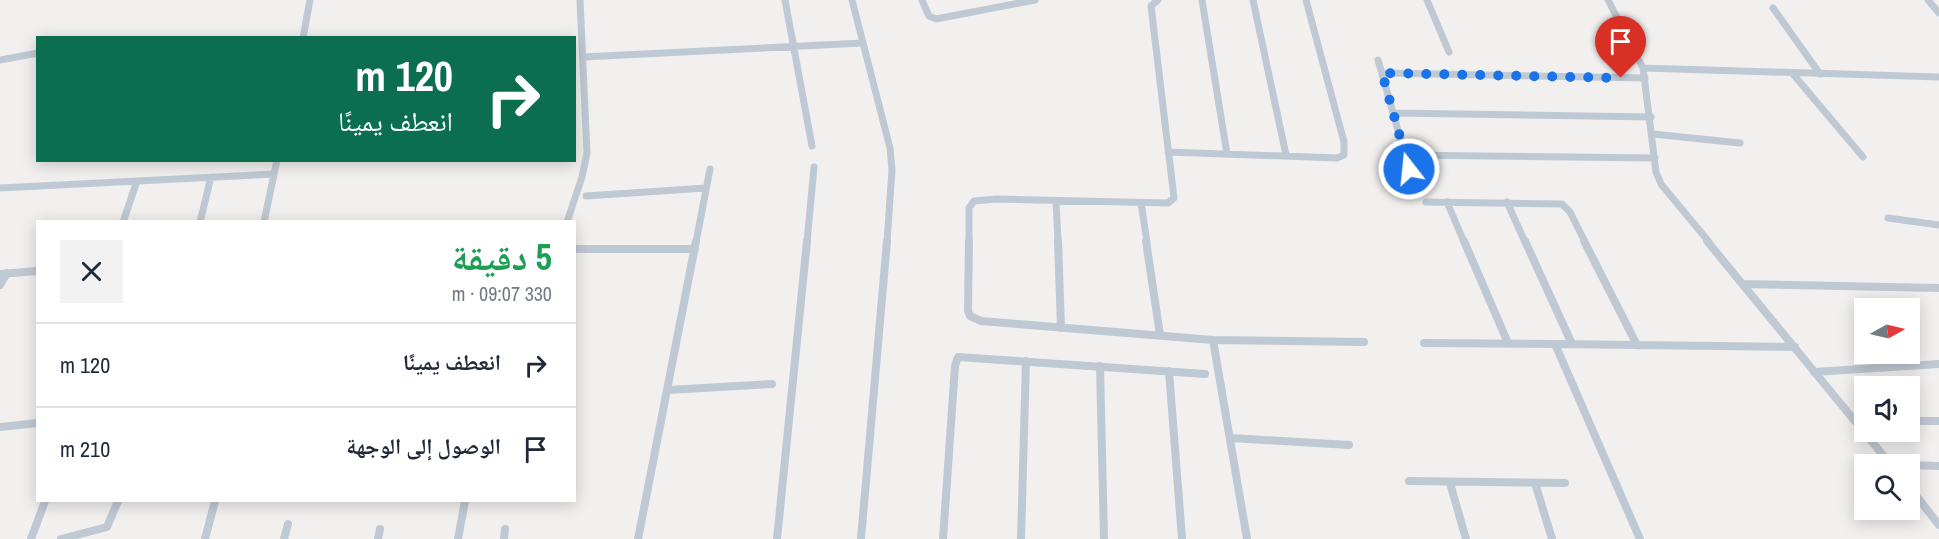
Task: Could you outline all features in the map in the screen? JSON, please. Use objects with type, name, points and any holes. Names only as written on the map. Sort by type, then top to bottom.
[{"type":"street","points":[[303,36],[310,0]]},
{"type":"street","points":[[568,220],[582,177],[587,153],[580,0]]},
{"type":"street","points":[[785,0],[812,146]]},
{"type":"street","points":[[852,0],[890,147],[892,170],[861,539]]},
{"type":"street","points":[[922,0],[929,16],[936,19],[1035,0]]},
{"type":"street","points":[[1158,0],[1151,6],[1174,198],[1168,203],[996,199],[978,200],[971,203],[968,305],[970,316],[981,321],[1213,340],[1364,342]]},
{"type":"street","points":[[1202,0],[1227,154]]},
{"type":"street","points":[[1253,0],[1286,155]]},
{"type":"street","points":[[1168,152],[1337,158],[1346,152],[1306,0]]},
{"type":"street","points":[[1427,0],[1449,52]]},
{"type":"street","points":[[1608,0],[1643,68],[1655,158],[1661,184],[1882,454]]},
{"type":"street","points":[[1928,0],[1939,13]]},
{"type":"street","points":[[1773,8],[1820,74]]},
{"type":"street","points":[[583,57],[863,43]]},
{"type":"street","points":[[0,60],[36,53]]},
{"type":"street","points":[[1378,60],[1409,169]]},
{"type":"street","points":[[1643,68],[1939,77]]},
{"type":"street","points":[[1382,73],[1645,78]]},
{"type":"street","points":[[1793,74],[1863,157]]},
{"type":"street","points":[[1393,113],[1651,117]]},
{"type":"street","points":[[1653,134],[1740,143]]},
{"type":"street","points":[[1405,155],[1655,158]]},
{"type":"street","points":[[264,220],[277,162]]},
{"type":"street","points":[[777,539],[814,167]]},
{"type":"street","points":[[638,539],[710,168]]},
{"type":"street","points":[[0,188],[274,174]]},
{"type":"street","points":[[200,220],[211,177]]},
{"type":"street","points":[[124,220],[137,181]]},
{"type":"street","points":[[586,196],[706,188]]},
{"type":"street","points":[[1056,201],[1061,328]]},
{"type":"street","points":[[1426,202],[1557,203],[1566,206],[1637,345]]},
{"type":"street","points":[[1448,202],[1508,343]]},
{"type":"street","points":[[1507,202],[1572,344]]},
{"type":"street","points":[[1141,203],[1160,335]]},
{"type":"street","points":[[1888,218],[1939,225]]},
{"type":"street","points":[[576,249],[695,249]]},
{"type":"street","points":[[0,285],[4,274],[36,271]]},
{"type":"street","points":[[1744,284],[1939,288]]},
{"type":"street","points":[[1213,340],[1247,539]]},
{"type":"street","points":[[1424,343],[1795,347]]},
{"type":"street","points":[[1555,344],[1640,539]]},
{"type":"street","points":[[943,539],[955,361],[958,357],[1205,374]]},
{"type":"street","points":[[1021,539],[1026,361]]},
{"type":"street","points":[[1814,372],[1939,364]]},
{"type":"street","points":[[1100,366],[1104,539]]},
{"type":"street","points":[[1168,371],[1182,539]]},
{"type":"street","points":[[668,390],[772,384]]},
{"type":"street","points":[[1920,421],[1939,421]]},
{"type":"street","points":[[0,428],[36,423]]},
{"type":"street","points":[[1231,438],[1349,445]]},
{"type":"street","points":[[1920,465],[1939,466]]},
{"type":"street","points":[[1409,482],[1564,483]]},
{"type":"street","points":[[1450,483],[1466,539]]},
{"type":"street","points":[[1534,483],[1552,539]]},
{"type":"street","points":[[1920,501],[1939,525]]},
{"type":"street","points":[[31,539],[45,502]]},
{"type":"street","points":[[62,539],[107,527],[118,502]]},
{"type":"street","points":[[205,539],[215,502]]},
{"type":"street","points":[[458,539],[465,502]]},
{"type":"street","points":[[284,539],[288,524]]},
{"type":"street","points":[[378,539],[380,529]]},
{"type":"route","points":[[1409,169],[1382,73],[1621,78]]}]
